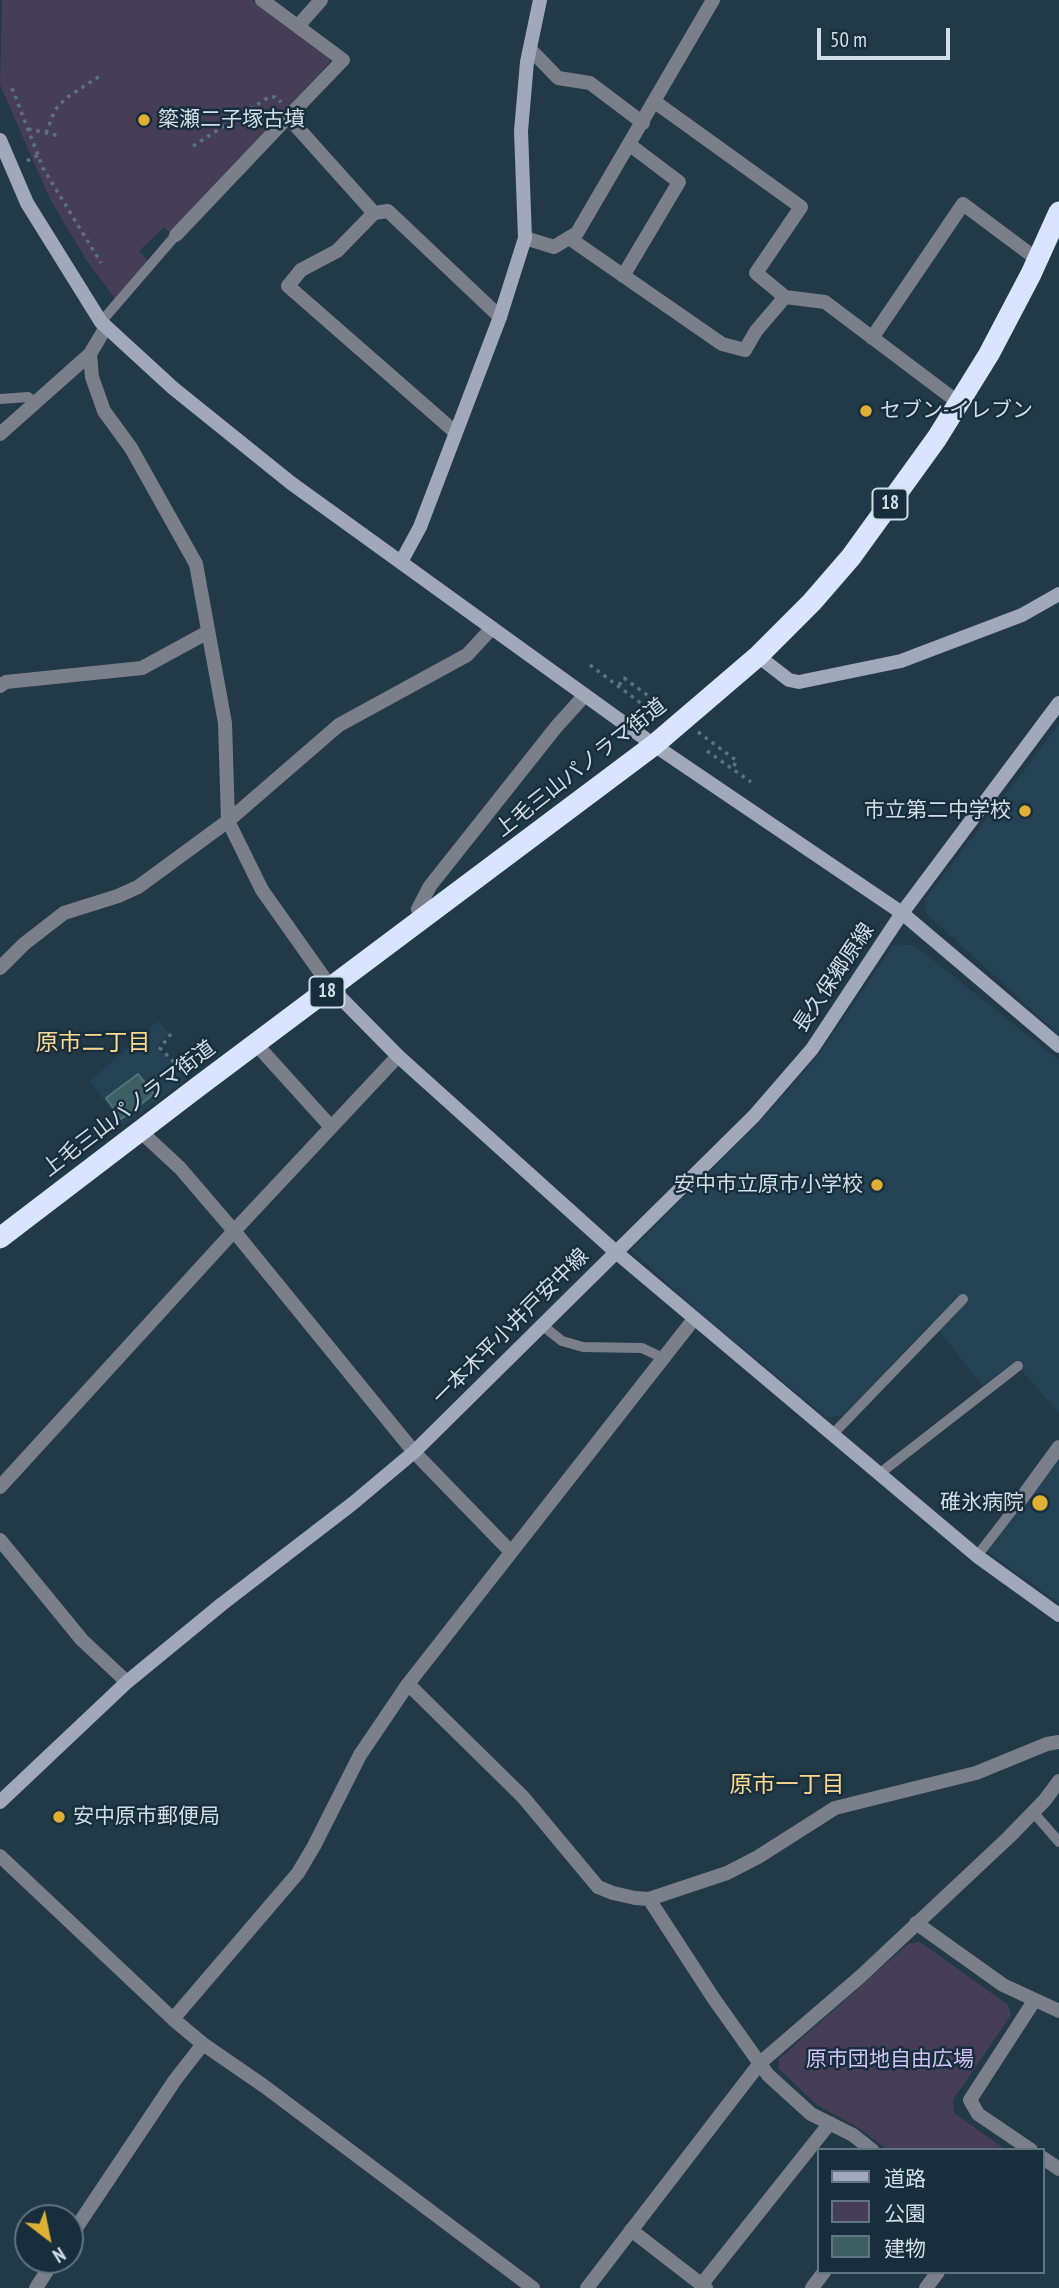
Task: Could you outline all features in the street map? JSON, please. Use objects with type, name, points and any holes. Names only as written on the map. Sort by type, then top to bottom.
[{"type":"highway","name":"上毛三山パノラマ街道","points":[[0,1238],[654,745],[758,656],[812,602],[851,557],[937,438],[989,354],[1038,260],[1059,212]]},
{"type":"street","points":[[176,235],[343,60],[262,0]]},
{"type":"street","points":[[298,26],[321,0]]},
{"type":"street","points":[[401,562],[420,527],[500,317],[525,238],[521,131],[530,49],[540,0]]},
{"type":"street","points":[[525,238],[554,247],[577,233],[713,0]]},
{"type":"street","points":[[530,49],[558,78],[590,83],[643,123]]},
{"type":"street","points":[[655,102],[801,207],[756,273],[785,297],[825,302],[959,403]]},
{"type":"street","points":[[290,115],[374,213]]},
{"type":"street","points":[[0,140],[27,203],[104,325],[173,388],[290,484],[654,745],[902,914],[1059,1046]]},
{"type":"street","points":[[623,275],[679,182],[630,145]]},
{"type":"street","points":[[872,338],[964,204],[1038,260]]},
{"type":"street","points":[[455,432],[288,286],[301,270],[337,251],[374,213],[388,211],[500,317]]},
{"type":"street","points":[[569,238],[722,344],[745,349],[756,331],[785,297]]},
{"type":"street","points":[[0,434],[90,354],[104,325]]},
{"type":"street","points":[[90,354],[92,377],[104,411],[131,448],[196,564],[225,723],[228,821],[262,890],[332,989],[398,1056],[617,1253]]},
{"type":"street","points":[[758,656],[789,680],[799,682],[901,661],[1022,615],[1059,594]]},
{"type":"street","points":[[0,968],[24,944],[64,913],[118,897],[138,887],[228,821],[339,725],[467,655],[492,628]]},
{"type":"street","points":[[0,686],[6,682],[142,668],[208,632]]},
{"type":"street","points":[[426,918],[418,909],[430,886],[557,726],[585,695]]},
{"type":"street","name":"長久保郷原線","points":[[617,1253],[754,1116],[812,1049],[902,914],[1059,703]]},
{"type":"street","points":[[256,1044],[331,1127]]},
{"type":"street","points":[[0,1487],[398,1056]]},
{"type":"street","points":[[140,1131],[180,1168],[234,1231],[414,1452],[511,1552]]},
{"type":"street","name":"一本木平小井戸安中線","points":[[0,1802],[127,1682],[414,1452],[617,1253],[977,1556],[1059,1615]]},
{"type":"street","points":[[173,2019],[298,1873],[360,1755],[408,1684],[694,1319]]},
{"type":"street","points":[[1020,1499],[1059,1447]]},
{"type":"street","points":[[0,1539],[82,1640],[127,1682]]},
{"type":"street","points":[[408,1684],[523,1797],[598,1887],[624,1896],[649,1899],[727,1873],[758,1857],[835,1808],[976,1773],[1047,1744],[1059,1742]]},
{"type":"street","points":[[586,2288],[760,2063],[861,1976],[1033,1812],[1059,1781]]},
{"type":"street","points":[[0,1856],[203,2044],[264,2086],[533,2288]]},
{"type":"street","points":[[649,1899],[768,2075],[811,2114],[853,2135],[869,2148]]},
{"type":"street","points":[[916,1923],[994,1979],[1059,2011]]},
{"type":"street","points":[[1028,2148],[978,2114],[970,2101],[1034,2001]]},
{"type":"street","points":[[84,2215],[174,2080],[203,2044]]},
{"type":"street","points":[[631,2230],[703,2286],[830,2123]]},
{"type":"lane","points":[[104,325],[176,235]]},
{"type":"lane","points":[[0,399],[28,397],[36,402]]},
{"type":"lane","points":[[832,1435],[963,1298]]},
{"type":"lane","points":[[542,1326],[562,1340],[583,1347],[642,1348],[663,1358]]},
{"type":"lane","points":[[879,1474],[1018,1366]]},
{"type":"lane","points":[[977,1556],[1020,1499]]},
{"type":"lane","points":[[1033,1812],[1059,1842]]},
{"type":"path","points":[[46,133],[55,110],[66,98],[103,74]]},
{"type":"path","points":[[12,88],[54,188],[101,263]]},
{"type":"path","points":[[193,146],[268,97],[275,97],[290,115]]},
{"type":"path","points":[[28,129],[60,136]]},
{"type":"path","points":[[27,161],[38,155]]},
{"type":"path","points":[[590,665],[642,704]]},
{"type":"path","points":[[708,751],[751,782]]},
{"type":"path","points":[[172,1034],[160,1048],[199,1086]]},
{"type":"shaded area","name":"市立第二中学校","points":[[1059,724],[1059,1035],[926,913],[925,899]]},
{"type":"shaded area","name":"安中市立原市小学校","points":[[914,945],[1059,1060],[1059,1413],[1014,1362],[983,1386],[932,1322],[843,1416],[826,1417],[700,1313],[631,1250],[760,1121],[820,1053],[893,946]]},
{"type":"shaded area","points":[[158,1021],[169,1033],[156,1047],[187,1078],[123,1126],[90,1081]]},
{"type":"shaded area","name":"碓氷病院","points":[[1059,1455],[1059,1603],[985,1550]]},
{"type":"green space","points":[[2,0],[252,0],[330,58],[329,63],[169,232],[164,227],[139,251],[149,262],[117,301],[87,261],[50,199],[0,85]]},
{"type":"green space","name":"原市団地自由広場","points":[[920,1942],[1008,2005],[1011,2015],[953,2100],[954,2113],[1001,2148],[885,2148],[857,2127],[817,2105],[779,2069],[779,2059],[908,1944]]},
{"type":"building","points":[[138,1074],[154,1094],[121,1119],[106,1098]]},
{"type":"place","name":"簗瀬二子塚古墳","points":[[144,120]]},
{"type":"place","name":"セブン-イレブン","points":[[866,411]]},
{"type":"place","name":"市立第二中学校","points":[[1025,811]]},
{"type":"place","name":"安中市立原市小学校","points":[[877,1185]]},
{"type":"place","name":"碓氷病院","points":[[1040,1503]]},
{"type":"place","name":"安中原市郵便局","points":[[59,1817]]},
{"type":"district","name":"原市二丁目","points":[[93,1043]]},
{"type":"district","name":"原市一丁目","points":[[787,1785]]}]
